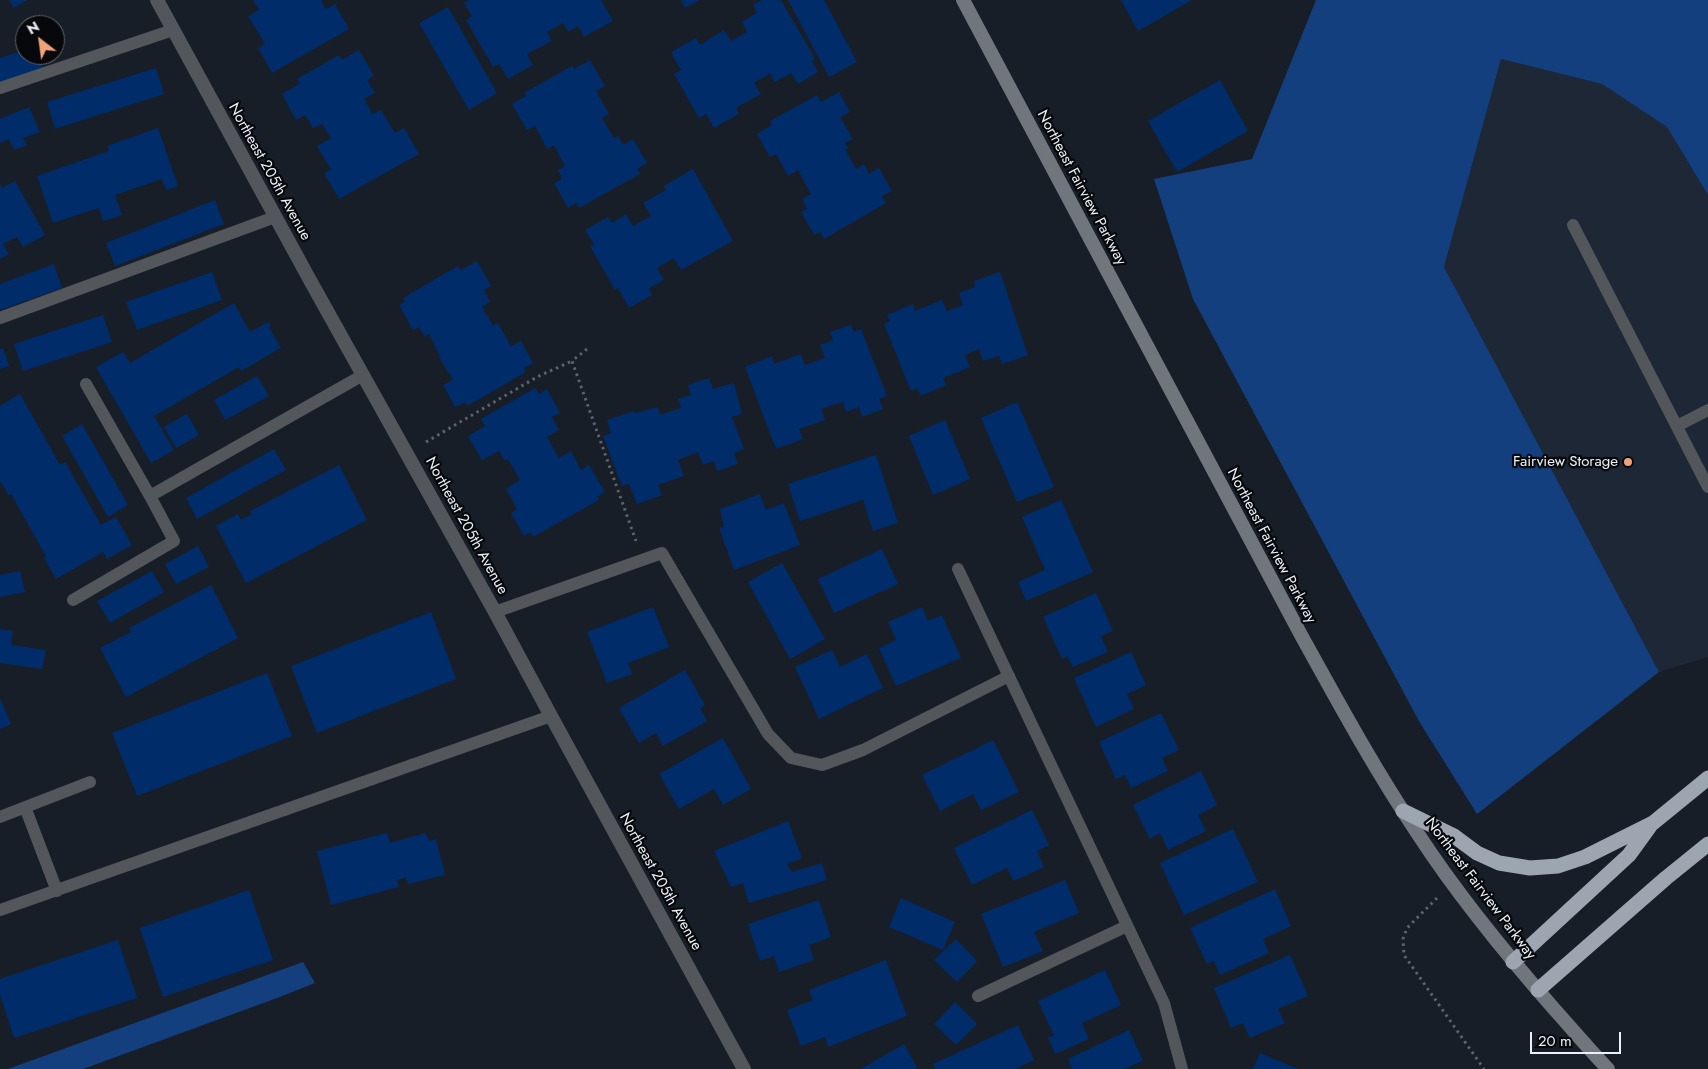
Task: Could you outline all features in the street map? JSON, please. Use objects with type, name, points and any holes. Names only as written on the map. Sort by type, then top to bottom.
[{"type":"highway","points":[[1403,812],[1454,836],[1477,853],[1499,863],[1530,868],[1558,866],[1585,857],[1653,823],[1708,778]]},
{"type":"highway","points":[[1513,962],[1629,855],[1653,823]]},
{"type":"highway","points":[[1538,990],[1666,878],[1708,844]]},
{"type":"main road","name":"Northeast Fairview Parkway","points":[[963,0],[1292,618],[1348,720],[1403,812],[1452,884],[1513,962],[1608,1069]]},
{"type":"street","name":"Northeast 205th Avenue","points":[[157,0],[275,217],[495,612],[744,1069]]},
{"type":"lane","points":[[0,88],[173,30]]},
{"type":"lane","points":[[0,318],[275,217]]},
{"type":"lane","points":[[1573,225],[1708,487]]},
{"type":"lane","points":[[150,496],[363,375]]},
{"type":"lane","points":[[73,600],[174,541],[86,384]]},
{"type":"lane","points":[[1677,426],[1708,410]]},
{"type":"lane","points":[[495,612],[662,553],[768,734],[792,758],[822,765],[854,753],[1009,676]]},
{"type":"lane","points":[[958,569],[1164,1003],[1182,1069]]},
{"type":"lane","points":[[0,910],[551,716]]},
{"type":"lane","points":[[0,817],[90,782]]},
{"type":"lane","points":[[25,807],[57,890]]},
{"type":"lane","points":[[978,996],[1127,926]]},
{"type":"path","points":[[406,453],[537,377],[572,361],[587,349]]},
{"type":"path","points":[[572,361],[643,559]]},
{"type":"path","points":[[1452,884],[1407,928],[1403,939],[1404,956],[1484,1069]]},
{"type":"shaded area","points":[[1316,0],[1708,0],[1708,195],[1667,127],[1602,84],[1501,59],[1444,267],[1659,672],[1477,814],[1420,723],[1193,299],[1154,179],[1252,159]]},
{"type":"shaded area","name":"Fairview Storage","points":[[1501,59],[1602,84],[1667,127],[1708,195],[1708,657],[1659,672],[1444,267]]},
{"type":"shaded area","points":[[303,962],[315,983],[83,1069],[8,1069]]},
{"type":"building","points":[[9,0],[27,0],[14,8]]},
{"type":"building","points":[[253,0],[321,0],[326,9],[335,4],[349,29],[272,73],[258,48],[265,44],[248,16],[259,10]]},
{"type":"building","points":[[469,0],[601,0],[613,21],[584,37],[578,26],[568,32],[563,23],[547,32],[552,41],[527,54],[533,65],[508,79],[499,64],[493,67],[466,20],[472,16],[464,3]]},
{"type":"building","points":[[681,0],[700,0],[685,8]]},
{"type":"building","points":[[762,0],[781,0],[815,59],[812,61],[818,72],[798,84],[791,73],[775,82],[770,73],[754,83],[761,94],[736,108],[739,114],[714,128],[706,114],[699,118],[674,74],[681,70],[671,52],[696,38],[700,45],[724,30],[731,41],[747,32],[742,22],[757,13],[753,5]]},
{"type":"building","points":[[788,0],[824,0],[857,62],[829,77]]},
{"type":"building","points":[[1121,0],[1192,0],[1138,31]]},
{"type":"building","points":[[448,7],[497,93],[469,110],[419,23]]},
{"type":"building","points":[[359,50],[374,76],[367,80],[375,93],[364,99],[373,114],[381,110],[395,133],[404,128],[419,154],[339,199],[324,173],[331,170],[317,146],[331,138],[322,124],[313,128],[305,115],[296,120],[282,94],[300,84],[297,79],[339,55],[342,60]]},
{"type":"building","points":[[15,53],[15,65],[42,65],[44,71],[0,83],[0,58]]},
{"type":"building","points":[[590,60],[605,86],[596,91],[609,114],[602,118],[614,138],[618,136],[623,145],[633,139],[647,163],[637,169],[640,174],[579,208],[576,203],[568,208],[554,183],[562,179],[558,170],[565,166],[554,145],[547,149],[535,126],[527,130],[512,104],[526,96],[524,93],[572,66],[574,69]]},
{"type":"building","points":[[156,68],[164,94],[55,129],[47,102]]},
{"type":"building","points":[[1220,80],[1248,131],[1177,172],[1148,121]]},
{"type":"building","points":[[839,92],[850,112],[840,117],[853,139],[845,143],[848,148],[845,149],[856,169],[864,164],[869,174],[879,168],[892,191],[882,196],[886,203],[824,239],[820,232],[814,235],[801,212],[807,209],[802,199],[811,194],[798,170],[788,176],[776,154],[770,157],[757,134],[772,125],[770,121],[817,95],[821,102]]},
{"type":"building","points":[[29,107],[40,132],[23,138],[27,145],[14,150],[9,139],[0,143],[0,119]]},
{"type":"building","points":[[158,128],[178,186],[166,190],[162,179],[115,195],[122,215],[103,221],[99,208],[53,223],[37,176],[109,151],[107,146]]},
{"type":"building","points":[[693,169],[733,241],[681,270],[674,258],[657,268],[664,280],[649,288],[652,295],[629,308],[618,288],[615,290],[590,246],[594,244],[585,230],[608,217],[612,223],[626,214],[633,226],[651,216],[643,203],[666,190],[664,186]]},
{"type":"building","points":[[15,181],[45,235],[23,247],[17,237],[3,244],[9,254],[0,259],[0,184],[2,188]]},
{"type":"building","points":[[215,200],[224,224],[115,266],[106,243]]},
{"type":"building","points":[[477,261],[491,286],[484,290],[490,302],[482,307],[493,326],[498,323],[511,346],[521,341],[533,363],[524,368],[526,372],[467,406],[465,402],[455,407],[443,385],[453,380],[439,357],[429,334],[425,337],[419,327],[413,330],[399,305],[405,302],[403,298],[458,266],[461,270]]},
{"type":"building","points":[[54,264],[62,288],[0,310],[0,284]]},
{"type":"building","points":[[212,272],[222,300],[137,330],[126,302]]},
{"type":"building","points":[[1000,272],[1028,355],[1002,364],[999,356],[983,361],[979,349],[965,355],[970,367],[943,378],[946,385],[921,396],[917,388],[911,391],[884,324],[890,321],[887,315],[913,304],[915,311],[942,300],[947,311],[963,305],[959,293],[975,287],[974,281]]},
{"type":"building","points":[[234,303],[250,332],[269,322],[271,326],[269,327],[281,348],[241,371],[239,367],[154,416],[174,450],[151,463],[96,367],[123,352],[130,363]]},
{"type":"building","points":[[103,315],[112,342],[23,371],[14,344]]},
{"type":"building","points":[[851,325],[854,332],[861,329],[887,396],[879,399],[883,409],[862,417],[859,407],[846,412],[843,402],[821,409],[825,420],[799,429],[803,439],[776,449],[745,367],[772,356],[774,364],[801,354],[805,365],[825,358],[820,345],[833,340],[830,332]]},
{"type":"building","points":[[3,348],[9,366],[0,369],[0,349]]},
{"type":"building","points":[[257,376],[269,396],[225,420],[214,400]]},
{"type":"building","points":[[709,378],[713,389],[734,383],[742,414],[732,417],[744,449],[734,453],[738,464],[717,471],[714,461],[703,465],[698,452],[678,460],[684,476],[658,485],[662,495],[637,504],[629,484],[622,486],[603,436],[611,433],[607,420],[634,411],[635,413],[658,407],[660,415],[681,408],[678,399],[691,395],[688,385]]},
{"type":"building","points":[[535,388],[539,394],[547,389],[560,413],[552,417],[559,430],[547,437],[559,458],[571,451],[581,470],[589,465],[605,492],[597,497],[599,500],[533,537],[530,532],[524,536],[511,513],[517,509],[506,489],[520,480],[508,459],[505,461],[499,451],[482,460],[468,436],[485,426],[481,419]]},
{"type":"building","points":[[20,394],[60,465],[65,462],[101,525],[116,517],[132,545],[107,559],[103,552],[56,579],[44,558],[46,556],[11,494],[9,496],[0,481],[0,406]]},
{"type":"building","points":[[1017,402],[1054,487],[1017,502],[981,418]]},
{"type":"building","points":[[187,414],[199,435],[176,448],[164,427]]},
{"type":"building","points":[[945,420],[970,479],[933,495],[909,436]]},
{"type":"building","points":[[82,424],[128,505],[108,517],[62,436]]},
{"type":"building","points":[[274,449],[286,470],[197,519],[186,498]]},
{"type":"building","points":[[876,455],[898,523],[873,531],[863,500],[800,521],[788,484]]},
{"type":"building","points":[[339,465],[367,520],[246,583],[216,526],[238,514],[241,520],[252,514],[250,511]]},
{"type":"building","points":[[760,494],[766,510],[784,503],[800,545],[734,570],[719,528],[724,527],[720,509]]},
{"type":"building","points":[[1061,500],[1093,572],[1026,601],[1018,582],[1045,570],[1022,517]]},
{"type":"building","points":[[198,546],[209,567],[176,584],[165,564]]},
{"type":"building","points":[[882,549],[898,584],[834,613],[818,579]]},
{"type":"building","points":[[782,563],[825,639],[790,659],[748,582]]},
{"type":"building","points":[[20,571],[25,592],[0,597],[0,575]]},
{"type":"building","points":[[152,571],[164,592],[110,623],[97,601]]},
{"type":"building","points":[[211,585],[238,638],[126,697],[100,648],[131,632],[129,628]]},
{"type":"building","points":[[1096,593],[1113,631],[1101,636],[1108,652],[1073,667],[1067,656],[1062,659],[1043,617]]},
{"type":"building","points":[[653,607],[669,647],[628,663],[632,674],[607,683],[587,632]]},
{"type":"building","points":[[922,607],[928,621],[942,615],[961,658],[896,686],[879,648],[896,640],[888,622]]},
{"type":"building","points":[[431,612],[456,679],[317,733],[291,666]]},
{"type":"building","points":[[0,629],[13,631],[11,645],[46,650],[42,669],[0,663]]},
{"type":"building","points":[[832,650],[840,667],[867,654],[883,688],[819,719],[795,667]]},
{"type":"building","points":[[1131,652],[1146,685],[1127,694],[1134,709],[1096,727],[1074,678]]},
{"type":"building","points":[[685,670],[705,705],[700,708],[707,721],[663,746],[656,733],[639,743],[619,708]]},
{"type":"building","points":[[267,673],[292,736],[137,796],[112,733]]},
{"type":"building","points":[[0,698],[11,724],[0,729]]},
{"type":"building","points":[[1161,713],[1179,750],[1162,758],[1168,771],[1131,788],[1125,775],[1116,779],[1099,742]]},
{"type":"building","points":[[723,738],[751,789],[723,805],[714,789],[679,809],[659,774]]},
{"type":"building","points":[[993,740],[1019,792],[981,810],[973,794],[940,811],[922,775]]},
{"type":"building","points":[[1201,771],[1217,805],[1198,815],[1206,831],[1168,850],[1160,833],[1150,839],[1133,805]]},
{"type":"building","points":[[1032,810],[1049,845],[1037,851],[1044,867],[1014,881],[1007,868],[972,885],[954,848]]},
{"type":"building","points":[[788,821],[802,858],[787,864],[792,872],[822,863],[827,880],[749,903],[743,883],[731,887],[714,851]]},
{"type":"building","points":[[1233,829],[1258,882],[1184,915],[1160,863]]},
{"type":"building","points":[[387,833],[390,843],[426,833],[429,841],[436,839],[445,875],[408,884],[406,877],[397,880],[399,887],[331,905],[317,851]]},
{"type":"building","points":[[1065,880],[1079,913],[1034,932],[1043,951],[1003,967],[981,914]]},
{"type":"building","points":[[1275,889],[1291,926],[1263,939],[1269,953],[1220,975],[1214,961],[1207,964],[1190,928]]},
{"type":"building","points":[[249,890],[273,960],[163,997],[140,928]]},
{"type":"building","points":[[901,898],[955,922],[943,950],[889,927]]},
{"type":"building","points":[[819,900],[831,937],[809,945],[814,960],[779,972],[774,956],[760,961],[748,924]]},
{"type":"building","points":[[956,939],[977,961],[957,982],[934,960]]},
{"type":"building","points":[[118,940],[137,998],[14,1038],[0,995],[0,979]]},
{"type":"building","points":[[1290,955],[1308,996],[1278,1009],[1285,1023],[1250,1038],[1243,1023],[1231,1028],[1214,988]]},
{"type":"building","points":[[886,960],[907,1016],[828,1047],[825,1037],[801,1046],[787,1010],[813,1000],[809,990]]},
{"type":"building","points":[[1105,970],[1121,1005],[1082,1023],[1089,1039],[1055,1054],[1048,1038],[1054,1036],[1038,1001]]},
{"type":"building","points":[[955,1002],[977,1024],[956,1045],[934,1024]]},
{"type":"building","points":[[1018,1025],[1034,1060],[1015,1069],[935,1069],[933,1064]]},
{"type":"building","points":[[1129,1030],[1143,1061],[1124,1069],[1072,1069],[1068,1059]]},
{"type":"building","points":[[904,1044],[918,1069],[861,1069]]},
{"type":"building","points":[[1260,1053],[1298,1069],[1253,1069]]},
{"type":"place","name":"Fairview Storage","points":[[1628,462]]}]
